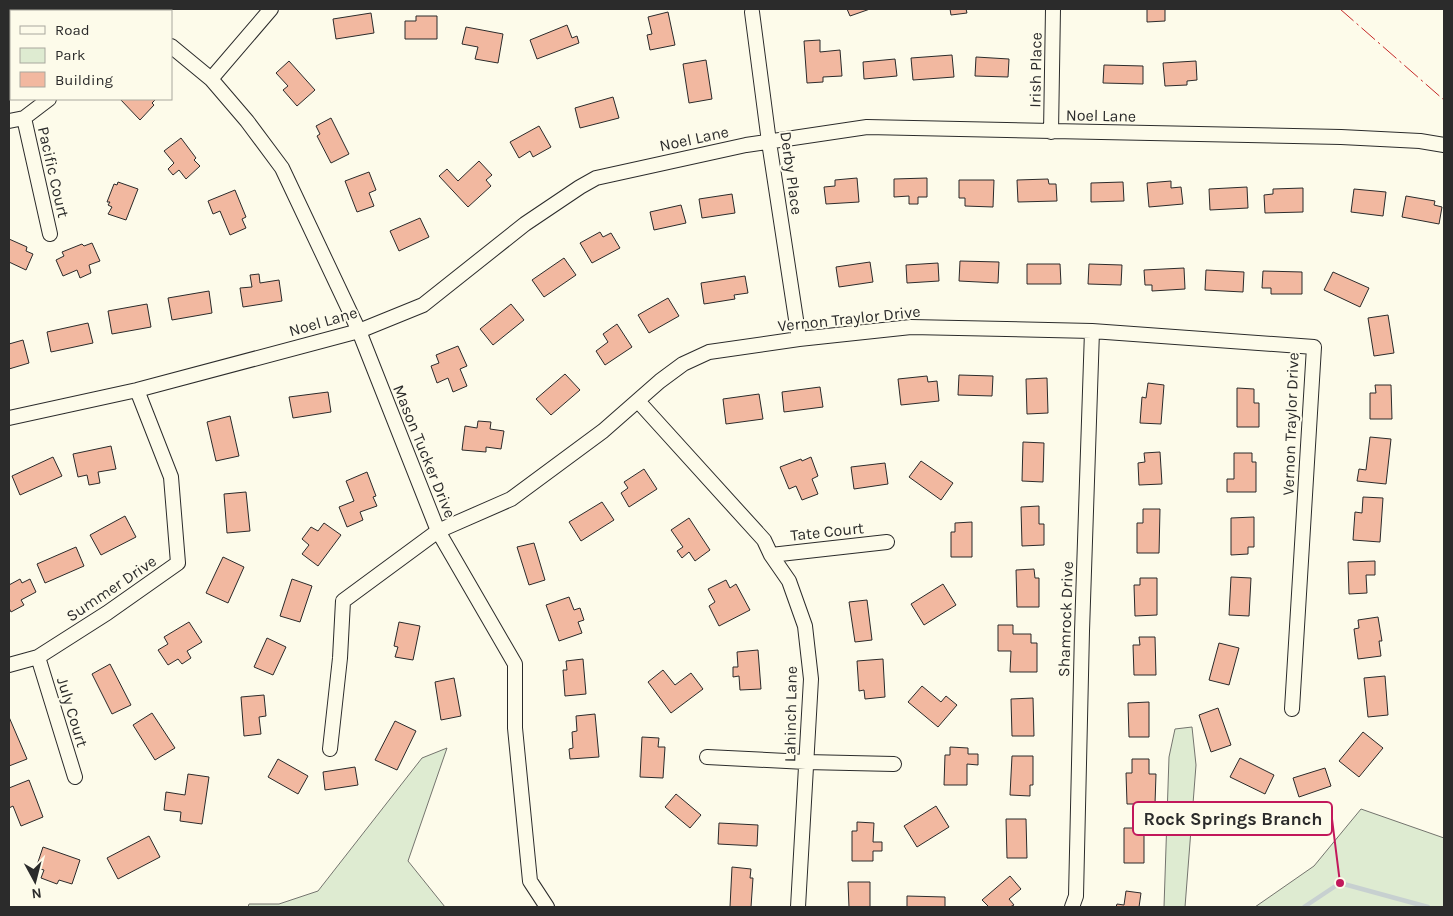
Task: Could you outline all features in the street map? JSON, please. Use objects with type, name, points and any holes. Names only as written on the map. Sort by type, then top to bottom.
[{"type":"street","points":[[211,79],[270,9]]},
{"type":"street","name":"Irish Place","points":[[1051,132],[1053,9]]},
{"type":"street","name":"Derby Place","points":[[752,12],[769,142],[799,339]]},
{"type":"street","name":"Mason Tucker Drive","points":[[172,47],[211,79],[247,121],[282,168],[358,330],[438,531],[514,664],[515,728],[530,881],[547,907]]},
{"type":"street","points":[[9,121],[24,118],[49,100]]},
{"type":"street","name":"Pacific Court","points":[[24,118],[50,234]]},
{"type":"street","name":"Noel Lane","points":[[9,418],[137,390],[358,330],[423,305],[525,224],[596,178],[746,145],[867,127],[1051,132],[1341,136],[1420,141],[1444,145]]},
{"type":"street","name":"Vernon Traylor Drive","points":[[330,749],[340,658],[343,601],[438,531],[512,499],[602,431],[660,381],[684,364],[709,352],[799,339],[911,327],[1092,331],[1314,347],[1292,709]]},
{"type":"street","name":"Shamrock Drive","points":[[1072,907],[1076,896],[1082,622],[1092,331]]},
{"type":"street","name":"Summer Drive","points":[[9,665],[38,657],[107,613],[178,563],[171,477],[137,390]]},
{"type":"street","name":"Lahinch Lane","points":[[638,401],[764,540],[771,555],[789,581],[805,626],[811,679],[798,907]]},
{"type":"street","name":"Tate Court","points":[[771,555],[887,542]]},
{"type":"street","name":"July Court","points":[[38,657],[75,777]]},
{"type":"street","points":[[707,757],[894,764]]},
{"type":"green space","points":[[1192,727],[1196,765],[1185,907],[1164,907],[1169,757],[1175,729]]},
{"type":"green space","points":[[447,748],[408,861],[445,907],[248,907],[249,904],[279,904],[318,891],[422,758]]},
{"type":"green space","points":[[1361,809],[1444,838],[1444,907],[1255,907],[1314,866]]},
{"type":"building","points":[[29,9],[55,10],[30,10]]},
{"type":"building","points":[[847,9],[870,9],[850,16]]},
{"type":"building","points":[[950,9],[966,9],[967,13],[951,15]]},
{"type":"building","points":[[1147,9],[1165,9],[1165,21],[1147,22]]},
{"type":"building","points":[[668,12],[675,45],[650,50],[647,35],[652,34],[648,17]]},
{"type":"building","points":[[371,13],[374,33],[336,39],[333,19]]},
{"type":"building","points":[[416,16],[437,16],[437,39],[405,39],[405,21],[416,21]]},
{"type":"building","points":[[567,25],[572,38],[577,36],[579,43],[537,59],[530,40]]},
{"type":"building","points":[[466,27],[503,34],[498,63],[475,59],[478,47],[462,44]]},
{"type":"building","points":[[820,40],[820,52],[840,50],[842,76],[823,77],[823,82],[807,83],[804,41]]},
{"type":"building","points":[[952,55],[954,77],[913,80],[911,58]]},
{"type":"building","points":[[976,57],[1009,59],[1008,77],[975,76]]},
{"type":"building","points":[[895,59],[897,76],[864,79],[863,62]]},
{"type":"building","points":[[706,60],[712,99],[689,103],[683,64]]},
{"type":"building","points":[[289,61],[315,90],[297,106],[283,90],[288,86],[276,73]]},
{"type":"building","points":[[1196,61],[1197,80],[1187,81],[1187,85],[1165,86],[1163,63]]},
{"type":"building","points":[[1104,65],[1143,66],[1143,84],[1103,83]]},
{"type":"building","points":[[613,97],[619,118],[580,128],[575,108]]},
{"type":"building","points":[[121,100],[155,100],[152,103],[154,105],[140,120]]},
{"type":"building","points":[[331,118],[349,154],[331,163],[317,136],[320,134],[316,126]]},
{"type":"building","points":[[539,126],[551,147],[533,157],[530,151],[519,158],[510,142]]},
{"type":"building","points":[[181,138],[196,158],[194,160],[200,166],[186,179],[179,170],[173,175],[168,169],[174,163],[164,151]]},
{"type":"building","points":[[479,161],[492,175],[486,180],[491,186],[468,207],[439,176],[447,169],[458,181]]},
{"type":"building","points":[[369,172],[376,190],[369,193],[374,206],[357,212],[345,181]]},
{"type":"building","points":[[857,178],[859,202],[826,204],[824,187],[835,186],[835,180]]},
{"type":"building","points":[[927,178],[927,197],[918,197],[918,204],[909,204],[909,196],[894,197],[894,179]]},
{"type":"building","points":[[1048,179],[1049,184],[1056,184],[1057,201],[1018,202],[1017,180]]},
{"type":"building","points":[[959,180],[994,180],[993,207],[965,206],[965,198],[959,198]]},
{"type":"building","points":[[1171,181],[1171,188],[1181,187],[1183,204],[1149,207],[1147,183]]},
{"type":"building","points":[[118,182],[138,189],[126,220],[108,214],[112,207],[108,205],[110,202],[107,202],[114,184],[117,185]]},
{"type":"building","points":[[1123,182],[1124,201],[1091,202],[1091,183]]},
{"type":"building","points":[[1247,187],[1248,208],[1210,210],[1209,189]]},
{"type":"building","points":[[1303,188],[1303,212],[1265,213],[1264,195],[1273,194],[1273,189]]},
{"type":"building","points":[[1354,189],[1386,192],[1383,216],[1351,212]]},
{"type":"building","points":[[235,190],[246,217],[242,219],[246,228],[230,235],[220,211],[213,214],[208,201]]},
{"type":"building","points":[[732,194],[735,213],[702,218],[699,199]]},
{"type":"building","points":[[1406,196],[1435,201],[1434,205],[1442,207],[1439,224],[1402,217]]},
{"type":"building","points":[[681,205],[686,223],[654,230],[650,212]]},
{"type":"building","points":[[420,218],[429,237],[399,251],[390,231]]},
{"type":"building","points":[[600,232],[603,237],[611,233],[620,248],[592,263],[580,243]]},
{"type":"building","points":[[9,239],[27,247],[26,251],[33,254],[26,270],[9,262]]},
{"type":"building","points":[[92,243],[100,261],[89,265],[91,273],[80,278],[77,270],[63,276],[56,260],[64,256],[62,252],[82,244],[84,246]]},
{"type":"building","points":[[564,258],[576,275],[544,297],[532,280]]},
{"type":"building","points":[[960,261],[999,262],[998,283],[959,281]]},
{"type":"building","points":[[870,262],[873,282],[839,287],[836,267]]},
{"type":"building","points":[[938,263],[939,281],[907,283],[906,265]]},
{"type":"building","points":[[1027,264],[1060,264],[1061,284],[1027,284]]},
{"type":"building","points":[[1089,264],[1122,265],[1121,285],[1088,284]]},
{"type":"building","points":[[1184,268],[1185,289],[1152,291],[1152,285],[1145,285],[1144,270]]},
{"type":"building","points":[[1206,270],[1244,272],[1243,292],[1205,290]]},
{"type":"building","points":[[1263,271],[1302,272],[1302,294],[1271,294],[1271,288],[1262,288]]},
{"type":"building","points":[[1333,272],[1369,288],[1360,307],[1324,290]]},
{"type":"building","points":[[259,274],[260,283],[279,280],[282,301],[243,307],[240,288],[252,287],[250,275]]},
{"type":"building","points":[[745,276],[748,293],[734,295],[735,299],[704,304],[701,283]]},
{"type":"building","points":[[209,291],[212,313],[172,320],[168,298]]},
{"type":"building","points":[[668,298],[679,316],[649,333],[638,315]]},
{"type":"building","points":[[147,304],[151,327],[112,334],[108,311]]},
{"type":"building","points":[[511,304],[524,320],[493,345],[480,329]]},
{"type":"building","points":[[1388,315],[1394,353],[1374,356],[1368,318]]},
{"type":"building","points":[[88,323],[93,343],[51,352],[47,332]]},
{"type":"building","points":[[617,324],[632,347],[605,365],[596,351],[608,342],[603,334]]},
{"type":"building","points":[[23,340],[29,363],[9,369],[9,344]]},
{"type":"building","points":[[458,346],[467,366],[460,369],[467,386],[453,392],[448,378],[437,383],[431,366],[439,363],[436,355]]},
{"type":"building","points":[[565,374],[580,390],[551,415],[536,399]]},
{"type":"building","points":[[959,375],[993,376],[992,396],[958,395]]},
{"type":"building","points":[[927,376],[928,382],[937,381],[939,401],[901,405],[898,379]]},
{"type":"building","points":[[1047,378],[1048,413],[1027,414],[1026,379]]},
{"type":"building","points":[[1148,383],[1164,385],[1161,424],[1140,423],[1142,397],[1146,398]]},
{"type":"building","points":[[1375,385],[1391,385],[1392,419],[1370,419],[1370,393],[1376,393]]},
{"type":"building","points":[[820,387],[823,407],[784,412],[782,392]]},
{"type":"building","points":[[1237,388],[1254,389],[1254,403],[1259,403],[1259,427],[1237,427]]},
{"type":"building","points":[[328,392],[331,412],[293,418],[289,397]]},
{"type":"building","points":[[759,394],[763,419],[726,424],[723,399]]},
{"type":"building","points":[[230,416],[239,456],[216,461],[207,422]]},
{"type":"building","points":[[478,421],[491,422],[490,429],[504,431],[501,449],[486,447],[486,452],[462,450],[465,426],[477,428]]},
{"type":"building","points":[[1370,437],[1391,439],[1386,484],[1357,481],[1359,469],[1366,470]]},
{"type":"building","points":[[1023,442],[1044,443],[1043,482],[1022,481]]},
{"type":"building","points":[[111,446],[116,469],[98,472],[100,483],[89,485],[87,475],[78,477],[73,454]]},
{"type":"building","points":[[1160,452],[1162,484],[1139,485],[1138,463],[1145,462],[1144,453]]},
{"type":"building","points":[[1234,453],[1252,453],[1252,462],[1256,462],[1256,492],[1227,492],[1227,479],[1234,479]]},
{"type":"building","points":[[53,457],[62,476],[20,495],[12,476]]},
{"type":"building","points":[[811,457],[818,476],[812,479],[818,494],[802,500],[796,486],[789,489],[780,467]]},
{"type":"building","points":[[921,461],[953,483],[941,500],[909,477]]},
{"type":"building","points":[[885,463],[888,484],[854,489],[851,467]]},
{"type":"building","points":[[644,469],[657,489],[629,507],[621,493],[628,488],[624,482]]},
{"type":"building","points":[[367,472],[376,496],[373,497],[377,506],[360,512],[363,520],[347,527],[339,507],[354,501],[346,481]]},
{"type":"building","points":[[246,492],[250,531],[227,533],[224,494]]},
{"type":"building","points":[[1363,497],[1383,498],[1380,542],[1353,540],[1355,512],[1362,513]]},
{"type":"building","points":[[602,502],[614,520],[581,541],[569,522]]},
{"type":"building","points":[[1039,506],[1039,524],[1044,524],[1044,545],[1022,546],[1021,507]]},
{"type":"building","points":[[1143,509],[1160,509],[1159,553],[1137,553],[1137,523],[1143,523]]},
{"type":"building","points":[[125,516],[136,537],[101,555],[90,535]]},
{"type":"building","points":[[1254,517],[1254,547],[1248,547],[1248,554],[1231,555],[1231,518]]},
{"type":"building","points":[[689,518],[710,550],[695,561],[689,552],[682,558],[677,551],[683,547],[671,530]]},
{"type":"building","points":[[972,522],[972,557],[951,557],[951,532],[955,532],[955,523]]},
{"type":"building","points":[[324,523],[341,535],[318,566],[302,554],[309,545],[302,539],[311,527],[318,531]]},
{"type":"building","points":[[534,543],[545,580],[529,585],[517,547]]},
{"type":"building","points":[[76,547],[84,566],[45,583],[37,564]]},
{"type":"building","points":[[223,557],[244,567],[228,603],[206,593]]},
{"type":"building","points":[[1375,561],[1375,575],[1366,575],[1367,593],[1349,594],[1348,562]]},
{"type":"building","points":[[1034,569],[1035,578],[1039,578],[1039,607],[1017,607],[1016,570]]},
{"type":"building","points":[[1231,577],[1251,578],[1249,616],[1229,615]]},
{"type":"building","points":[[1140,578],[1157,578],[1157,615],[1135,616],[1134,585],[1140,585]]},
{"type":"building","points":[[20,579],[22,583],[30,579],[36,592],[21,600],[24,605],[11,612],[9,608],[9,585]]},
{"type":"building","points":[[292,579],[312,586],[300,622],[280,616]]},
{"type":"building","points":[[726,580],[730,588],[736,584],[750,610],[719,626],[709,606],[715,602],[708,589]]},
{"type":"building","points":[[943,584],[956,605],[924,625],[911,604]]},
{"type":"building","points":[[569,597],[574,610],[580,608],[584,620],[578,622],[582,633],[559,641],[546,605]]},
{"type":"building","points":[[867,600],[872,640],[855,642],[849,602]]},
{"type":"building","points":[[1378,617],[1382,641],[1379,641],[1381,656],[1358,659],[1354,629],[1359,628],[1358,620]]},
{"type":"building","points":[[189,622],[202,642],[187,651],[191,658],[182,664],[178,659],[168,665],[158,650],[168,644],[164,637]]},
{"type":"building","points":[[399,622],[420,626],[413,660],[395,657],[398,647],[394,646]]},
{"type":"building","points":[[998,625],[1013,625],[1013,634],[1031,634],[1031,643],[1037,643],[1037,672],[1010,672],[1011,651],[998,651]]},
{"type":"building","points":[[1139,637],[1155,637],[1156,675],[1134,675],[1133,645],[1140,645]]},
{"type":"building","points":[[267,638],[286,647],[273,675],[254,667]]},
{"type":"building","points":[[1219,643],[1239,648],[1229,685],[1209,680]]},
{"type":"building","points":[[758,650],[761,689],[740,690],[739,676],[733,677],[733,667],[738,667],[737,652]]},
{"type":"building","points":[[583,659],[586,694],[565,696],[563,670],[567,670],[566,661]]},
{"type":"building","points":[[883,659],[885,697],[865,699],[864,690],[859,691],[857,661]]},
{"type":"building","points":[[110,664],[131,705],[112,714],[92,674]]},
{"type":"building","points":[[663,670],[675,685],[691,673],[703,689],[671,713],[648,682]]},
{"type":"building","points":[[1385,676],[1388,715],[1368,717],[1364,678]]},
{"type":"building","points":[[454,678],[461,716],[441,720],[435,682]]},
{"type":"building","points":[[922,686],[941,702],[946,696],[957,705],[938,727],[908,702]]},
{"type":"building","points":[[264,695],[266,716],[259,717],[261,734],[244,736],[241,697]]},
{"type":"building","points":[[1033,698],[1034,736],[1012,736],[1011,699]]},
{"type":"building","points":[[1149,702],[1149,737],[1129,737],[1128,703]]},
{"type":"building","points":[[1218,708],[1231,745],[1211,752],[1199,715]]},
{"type":"building","points":[[152,713],[175,748],[155,760],[133,725]]},
{"type":"building","points":[[595,714],[599,757],[570,759],[569,749],[573,748],[572,732],[577,731],[576,716]]},
{"type":"building","points":[[9,717],[27,759],[9,766]]},
{"type":"building","points":[[395,721],[416,731],[397,770],[375,760]]},
{"type":"building","points":[[1363,732],[1383,748],[1359,777],[1339,761]]},
{"type":"building","points":[[642,737],[659,738],[658,747],[665,747],[663,778],[640,777]]},
{"type":"building","points":[[950,747],[968,748],[968,754],[978,754],[978,765],[967,764],[967,785],[944,785],[945,755],[950,755]]},
{"type":"building","points":[[1012,756],[1033,756],[1033,785],[1030,785],[1030,796],[1010,795]]},
{"type":"building","points":[[1240,758],[1274,775],[1265,794],[1230,777]]},
{"type":"building","points":[[278,759],[308,776],[298,794],[268,777]]},
{"type":"building","points":[[1132,759],[1149,759],[1149,774],[1156,774],[1155,804],[1127,804],[1126,773],[1132,773]]},
{"type":"building","points":[[355,767],[358,785],[325,790],[323,772]]},
{"type":"building","points":[[1325,768],[1331,786],[1299,797],[1293,778]]},
{"type":"building","points":[[188,774],[209,777],[202,824],[180,821],[181,812],[164,810],[166,792],[185,795]]},
{"type":"building","points":[[29,780],[43,817],[21,826],[13,806],[9,808],[9,788]]},
{"type":"building","points":[[676,794],[701,815],[690,828],[665,807]]},
{"type":"building","points":[[936,806],[949,827],[917,847],[904,826]]},
{"type":"building","points":[[1006,819],[1026,819],[1027,858],[1007,858]]},
{"type":"building","points":[[857,822],[874,823],[873,842],[882,842],[882,851],[873,851],[873,861],[852,861],[852,831],[857,831]]},
{"type":"building","points":[[719,823],[758,825],[757,846],[718,844]]},
{"type":"building","points":[[1124,828],[1144,828],[1144,863],[1124,863]]},
{"type":"building","points":[[149,836],[160,857],[118,879],[107,858]]},
{"type":"building","points":[[43,847],[80,860],[72,884],[59,880],[57,884],[41,878],[44,870],[36,868]]},
{"type":"building","points":[[732,867],[751,869],[750,878],[753,878],[751,907],[730,907]]},
{"type":"building","points":[[1010,876],[1021,889],[1009,899],[1014,905],[1010,907],[989,907],[982,900]]},
{"type":"building","points":[[848,882],[870,882],[870,907],[849,907]]},
{"type":"building","points":[[1126,891],[1141,893],[1139,907],[1116,907],[1117,904],[1124,905]]},
{"type":"building","points":[[907,896],[945,897],[945,907],[907,907]]},
{"type":"waterway","points":[[1304,907],[1340,883],[1428,907]]},
{"type":"power","points":[[1340,9],[1444,100]]},
{"type":"place","name":"Rock Springs Branch","points":[[1340,883]]}]
